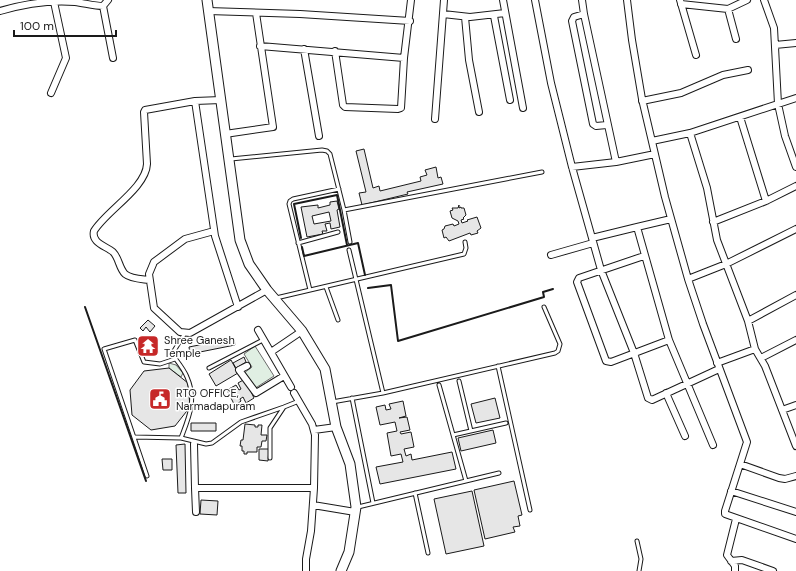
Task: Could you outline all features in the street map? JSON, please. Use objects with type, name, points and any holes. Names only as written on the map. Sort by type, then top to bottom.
[{"type":"main road","points":[[207,0],[240,240],[249,264],[267,290],[302,331],[325,369],[336,427],[350,464],[356,509],[349,552],[341,571]]},
{"type":"street","points":[[103,6],[108,0]]},
{"type":"street","points":[[335,51],[344,107],[401,108],[404,58],[410,21],[411,0]]},
{"type":"street","points":[[435,119],[444,0]]},
{"type":"street","points":[[503,0],[523,108]]},
{"type":"street","points":[[535,0],[551,83],[572,167],[601,270],[634,353],[648,398],[652,400],[755,349]]},
{"type":"street","points":[[582,0],[607,125],[616,162]]},
{"type":"street","points":[[627,0],[642,101],[671,220],[688,279],[718,366],[747,442],[725,514],[796,539]]},
{"type":"street","points":[[696,55],[680,2],[728,9],[747,0]]},
{"type":"street","points":[[764,0],[773,24],[778,104],[785,136],[796,167]]},
{"type":"street","points":[[0,10],[42,1],[74,1],[103,6]]},
{"type":"street","points":[[51,93],[66,58],[54,2]]},
{"type":"street","points":[[103,6],[113,58]]},
{"type":"street","points":[[728,9],[736,39]]},
{"type":"street","points":[[208,11],[410,21]]},
{"type":"street","points":[[225,134],[273,127],[256,13]]},
{"type":"street","points":[[443,14],[465,17],[494,16],[505,13]]},
{"type":"street","points":[[584,14],[574,17],[572,21],[593,124],[596,126],[607,125]]},
{"type":"street","points":[[494,16],[510,100]]},
{"type":"street","points":[[465,17],[469,60],[479,112]]},
{"type":"street","points":[[774,45],[796,43]]},
{"type":"street","points":[[260,46],[335,51],[404,58]]},
{"type":"street","points":[[304,49],[319,136]]},
{"type":"street","points":[[642,101],[681,93],[723,75],[748,70]]},
{"type":"street","points":[[652,141],[690,133],[796,98]]},
{"type":"street","points":[[149,280],[130,277],[126,274],[114,254],[96,241],[93,234],[94,231],[137,186],[146,172],[145,110],[195,100],[221,100]]},
{"type":"street","points":[[195,100],[214,231],[238,307]]},
{"type":"street","points":[[740,117],[766,201]]},
{"type":"street","points":[[690,133],[705,183],[717,240],[748,321],[755,349],[761,358],[796,446]]},
{"type":"street","points":[[572,167],[616,162],[655,154]]},
{"type":"street","points":[[713,222],[766,201],[796,186]]},
{"type":"street","points":[[552,255],[593,240],[671,220]]},
{"type":"street","points":[[637,228],[670,340],[713,445]]},
{"type":"street","points":[[688,279],[726,264],[796,229]]},
{"type":"street","points":[[214,231],[185,239],[154,262],[149,274],[154,308],[180,332],[190,333],[267,290]]},
{"type":"street","points":[[644,256],[579,278],[577,282],[606,361],[611,362],[670,340]]},
{"type":"street","points":[[748,321],[796,295]]},
{"type":"street","points":[[258,330],[290,387]]},
{"type":"street","points":[[270,352],[302,331]]},
{"type":"street","points":[[761,358],[796,340]]},
{"type":"street","points":[[247,366],[239,370],[256,393],[284,376]]},
{"type":"street","points":[[294,393],[314,430],[314,488],[306,571]]},
{"type":"street","points":[[666,393],[685,436]]},
{"type":"street","points":[[782,410],[796,405]]},
{"type":"street","points":[[314,430],[336,427]]},
{"type":"street","points":[[194,444],[196,512]]},
{"type":"street","points":[[740,464],[779,478],[785,479],[796,476]]},
{"type":"street","points":[[195,488],[314,488]]},
{"type":"street","points":[[731,491],[795,511]]},
{"type":"street","points":[[313,505],[356,509]]},
{"type":"street","points":[[735,571],[736,568],[727,555],[736,519]]},
{"type":"street","points":[[731,561],[742,560],[773,571]]},
{"type":"lane","points":[[229,159],[322,150],[327,151],[330,154],[339,189],[350,242]]},
{"type":"lane","points":[[344,210],[542,172]]},
{"type":"lane","points":[[310,290],[289,204],[293,199],[339,189]]},
{"type":"lane","points":[[298,243],[338,232]]},
{"type":"lane","points":[[275,299],[464,254],[466,248],[465,242]]},
{"type":"lane","points":[[349,250],[383,393]]},
{"type":"lane","points":[[326,287],[338,320]]},
{"type":"lane","points":[[331,402],[383,393],[555,353],[558,351],[560,344],[544,307]]},
{"type":"lane","points":[[181,438],[192,408],[191,389],[187,376],[172,354],[185,333]]},
{"type":"lane","points":[[147,476],[104,349],[135,340],[144,362],[160,364],[175,359]]},
{"type":"lane","points":[[208,368],[263,340]]},
{"type":"lane","points":[[498,366],[530,510]]},
{"type":"lane","points":[[460,381],[471,431]]},
{"type":"lane","points":[[439,385],[466,481]]},
{"type":"lane","points":[[352,398],[373,503]]},
{"type":"lane","points":[[135,437],[181,438],[206,444],[212,443],[241,422],[299,401]]},
{"type":"lane","points":[[270,458],[270,428],[284,406]]},
{"type":"lane","points":[[453,435],[506,423]]},
{"type":"lane","points":[[356,509],[373,503],[499,473]]},
{"type":"lane","points":[[415,493],[428,553]]},
{"type":"lane","points":[[637,541],[641,559],[639,571]]},
{"type":"green space","points":[[255,346],[274,376],[254,389],[244,373],[252,367],[244,354]]},
{"type":"green space","points":[[169,363],[176,365],[183,373],[181,377],[169,368]]},
{"type":"building","points":[[364,149],[373,188],[379,186],[380,191],[421,181],[420,177],[427,175],[425,170],[436,167],[438,178],[441,177],[443,184],[407,192],[408,194],[362,205],[359,193],[366,192],[356,151]]},
{"type":"building","points":[[337,201],[340,227],[331,229],[330,223],[325,224],[327,231],[322,231],[323,234],[307,237],[301,207],[318,205],[318,208],[330,205],[330,202]],"holes":[[[329,212],[331,221],[314,224],[312,216]]]},
{"type":"building","points":[[459,205],[459,208],[464,208],[466,215],[463,218],[464,219],[461,220],[462,223],[477,217],[481,228],[477,231],[478,233],[471,235],[470,233],[449,241],[446,237],[444,238],[442,230],[445,226],[453,224],[454,226],[459,224],[458,221],[452,218],[450,211],[453,210],[452,208],[458,208]]},
{"type":"building","points":[[148,320],[155,326],[150,332],[146,327],[143,331],[140,328]]},
{"type":"building","points":[[234,338],[235,345],[190,354],[189,347]]},
{"type":"building","name":"Shree Ganesh Temple","points":[[147,341],[154,348],[149,352],[142,345]]},
{"type":"building","points":[[244,357],[246,362],[236,368],[233,363]]},
{"type":"building","points":[[231,360],[238,373],[216,386],[209,374]]},
{"type":"building","name":"RTO OFFICE, Narmadapuram","points":[[169,368],[188,383],[190,407],[175,426],[151,430],[132,415],[130,390],[144,371]]},
{"type":"building","points":[[245,379],[254,398],[246,403],[243,397],[236,405],[231,398],[233,397],[231,393],[229,394],[227,390],[236,385],[239,390],[241,389],[238,383]]},
{"type":"building","points":[[495,398],[500,418],[476,423],[471,404]]},
{"type":"building","points":[[403,401],[406,416],[399,418],[407,417],[410,430],[400,432],[401,434],[411,432],[414,447],[404,449],[406,456],[411,454],[412,460],[452,452],[456,469],[380,484],[376,467],[403,462],[401,454],[391,456],[387,433],[397,431],[395,422],[380,425],[376,407],[385,405],[386,410],[391,409],[389,404]]},
{"type":"building","points":[[191,423],[216,423],[216,431],[191,431]]},
{"type":"building","points":[[245,424],[255,425],[255,427],[262,425],[261,435],[267,435],[266,441],[262,441],[261,447],[257,447],[257,452],[247,452],[247,454],[244,454],[244,451],[242,451],[242,446],[240,446],[241,440],[243,440]]},
{"type":"building","points":[[493,430],[496,443],[461,451],[458,438]]},
{"type":"building","points":[[185,444],[186,493],[178,493],[176,445]]},
{"type":"building","points":[[259,449],[269,449],[268,461],[259,460]]},
{"type":"building","points":[[162,459],[172,459],[172,470],[163,470]]},
{"type":"building","points":[[514,481],[522,515],[518,516],[520,526],[513,527],[515,532],[485,539],[474,490]]},
{"type":"building","points":[[472,491],[484,546],[446,554],[434,499]]},
{"type":"building","points":[[201,500],[218,501],[217,515],[200,514]]},
{"type":"wall","points":[[301,238],[294,204],[337,195],[347,245]]},
{"type":"wall","points":[[302,247],[304,256],[358,243],[365,275]]},
{"type":"wall","points":[[368,288],[391,285],[398,341],[544,297],[543,292],[553,289]]},
{"type":"wall","points":[[85,307],[146,481]]},
{"type":"place","name":"Shree Ganesh Temple","points":[[148,346]]},
{"type":"place","name":"RTO OFFICE, Narmadapuram","points":[[160,399]]}]
